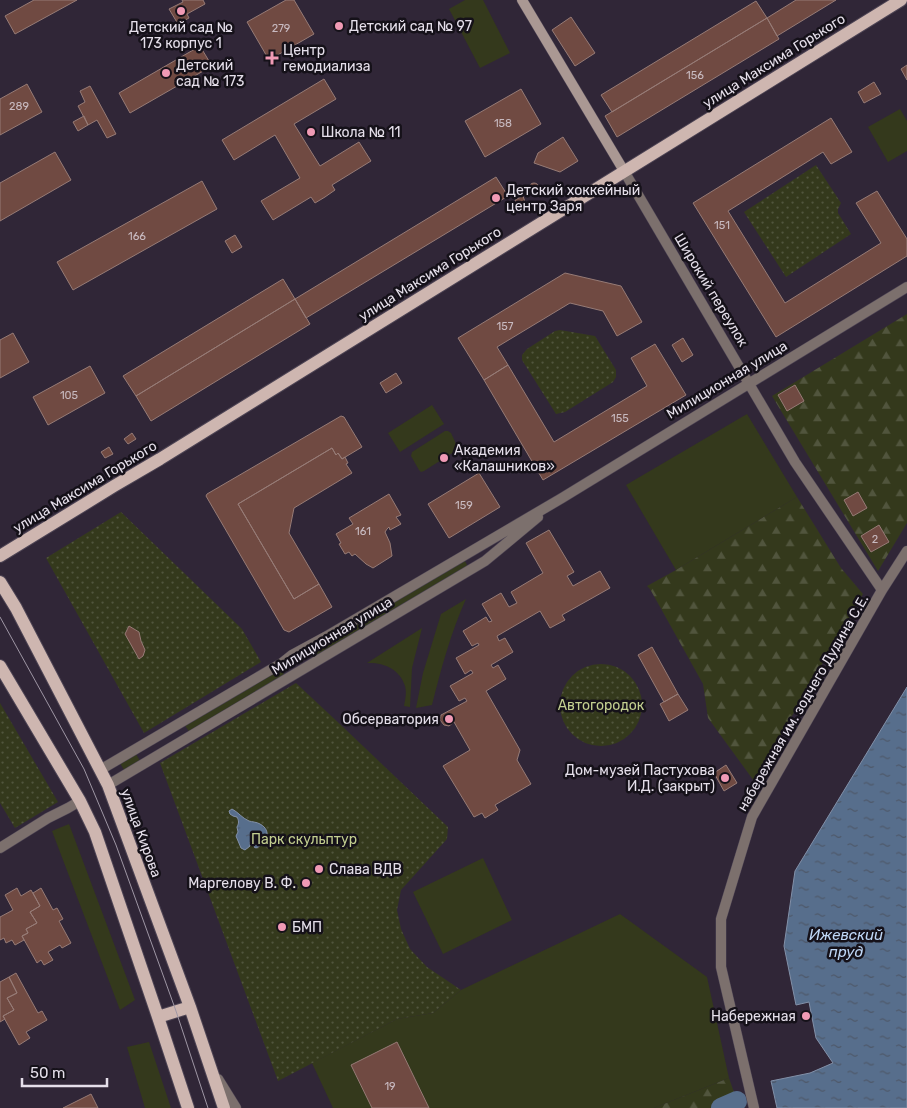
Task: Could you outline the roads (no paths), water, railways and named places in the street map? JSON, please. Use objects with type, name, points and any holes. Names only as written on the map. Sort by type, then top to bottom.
[{"type":"main road","name":"улица Максима Горького","points":[[0,556],[160,459],[900,0]]},
{"type":"main road","name":"улица Кирова","points":[[0,582],[16,608],[108,785],[190,1007],[224,1108]]},
{"type":"main road","points":[[0,666],[80,801],[95,832],[188,1108]]},
{"type":"main road","points":[[158,1018],[190,1007]]},
{"type":"street","name":"Широкий переулок","points":[[522,0],[795,462],[882,590]]},
{"type":"street","name":"Милиционная улица","points":[[100,770],[282,663],[292,654],[327,636],[562,498],[907,287]]},
{"type":"street","name":"Милиционная улица","points":[[108,785],[484,561],[562,498]]},
{"type":"street","name":"набережная им. зодчего Дудина С.Е.","points":[[754,1108],[721,966],[721,919],[752,816],[882,590],[907,551]]},
{"type":"street","points":[[0,848],[48,818],[80,801]]},
{"type":"street","points":[[212,1070],[236,1108]]},
{"type":"water","name":"Ижевский пруд","points":[[907,687],[907,1108],[777,1108],[771,1081],[810,1073],[833,1063],[816,1038],[809,1002],[796,1005],[784,946],[795,871]]},
{"type":"water","points":[[232,809],[247,820],[259,823],[264,827],[267,837],[263,844],[256,848],[254,847],[258,843],[254,840],[250,842],[250,846],[245,850],[241,848],[236,836],[238,832],[237,817],[230,814],[229,811]]},
{"type":"waterway","points":[[721,1108],[737,1101]]},
{"type":"tram line","points":[[0,617],[84,769],[116,845],[176,1011],[208,1108]]},
{"type":"place","name":"Детский сад № 173 корпус 1","points":[[181,11]]},
{"type":"place","name":"Детский сад № 97","points":[[339,26]]},
{"type":"place","name":"Центр гемодиализа","points":[[272,58]]},
{"type":"place","name":"Детский сад № 173","points":[[166,73]]},
{"type":"place","name":"Школа № 11","points":[[311,132]]},
{"type":"place","name":"Детский хоккейный центр Заря","points":[[496,198]]},
{"type":"place","name":"Академия «Калашников»","points":[[444,458]]},
{"type":"place","name":"Обсерватория","points":[[449,719]]},
{"type":"place","name":"Дом-музей Пастухова И.Д. (закрыт)","points":[[725,778]]},
{"type":"place","name":"Слава ВДВ","points":[[319,869]]},
{"type":"place","name":"Маргелову В. Ф.","points":[[306,883]]},
{"type":"place","name":"БМП","points":[[282,927]]},
{"type":"place","name":"Набережная","points":[[806,1016]]},
{"type":"park label","name":"Автогородок","points":[[601,705]]},
{"type":"park label","name":"Парк скульптур","points":[[304,839]]}]
